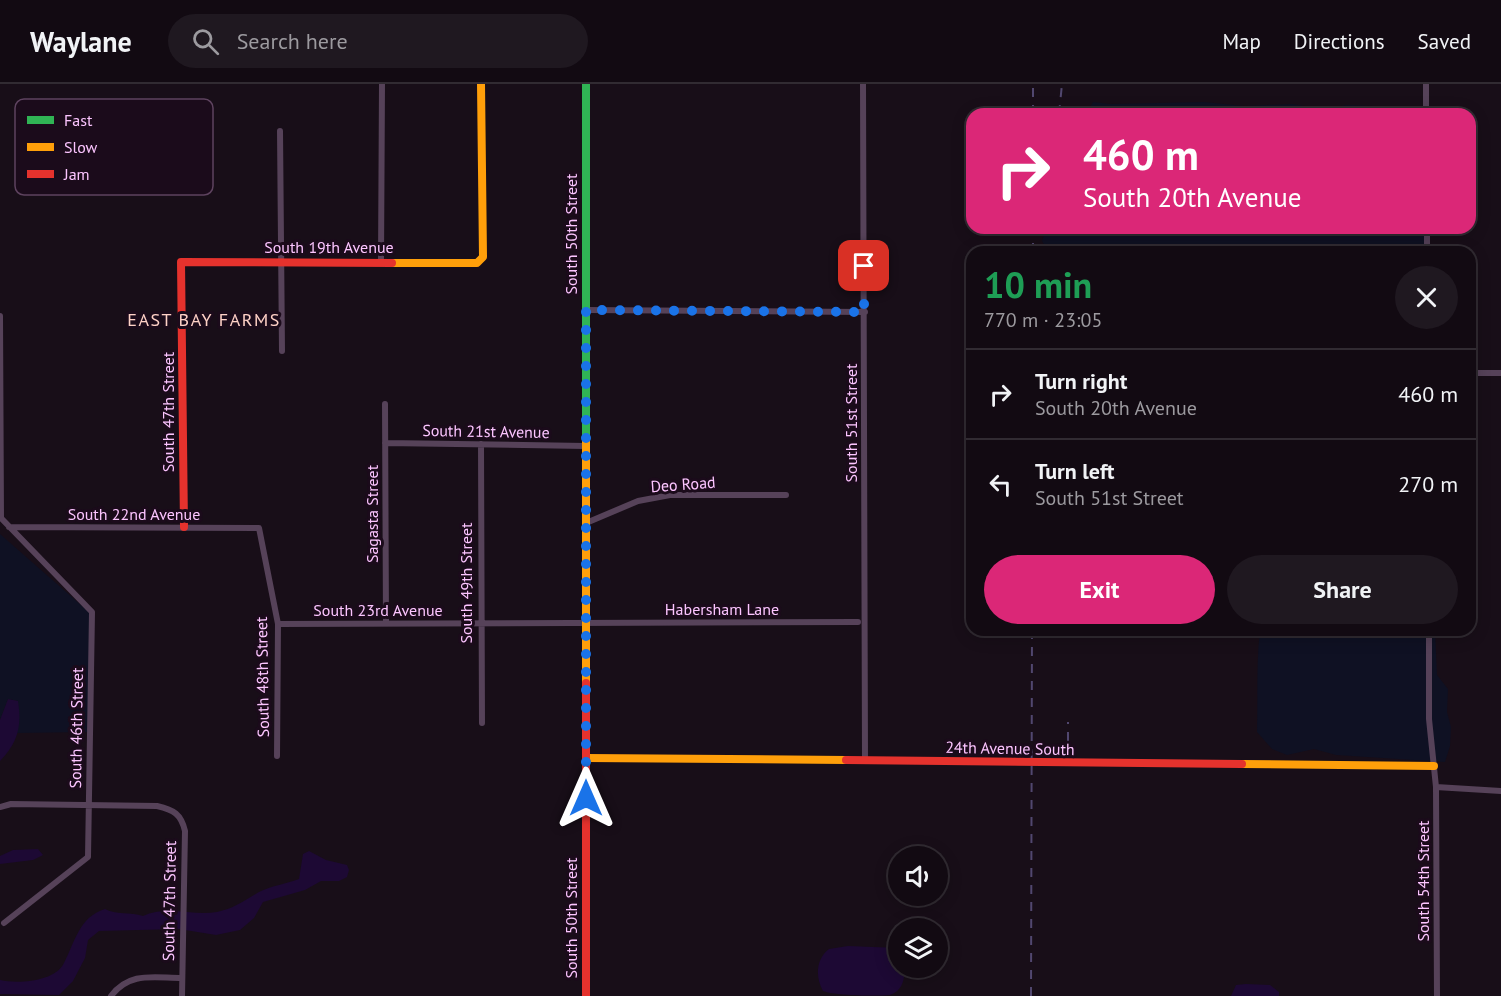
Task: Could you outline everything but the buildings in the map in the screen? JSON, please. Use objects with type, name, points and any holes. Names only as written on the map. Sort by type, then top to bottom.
[{"type":"street","points":[[381,263],[382,84]]},
{"type":"street","name":"South 19th Avenue","points":[[181,262],[477,263],[483,257],[481,84]]},
{"type":"street","name":"South 50th Street","points":[[586,84],[586,996]]},
{"type":"street","name":"South 51st Street","points":[[863,84],[864,761]]},
{"type":"street","points":[[1426,84],[1426,108]]},
{"type":"street","points":[[280,131],[282,351]]},
{"type":"street","name":"South 47th Street","points":[[181,262],[184,526]]},
{"type":"street","points":[[586,310],[864,312]]},
{"type":"street","points":[[0,316],[1,518],[9,528]]},
{"type":"street","points":[[1476,373],[1501,374]]},
{"type":"street","name":"Sagasta Street","points":[[385,404],[386,623]]},
{"type":"street","name":"South 21st Avenue","points":[[385,443],[586,446]]},
{"type":"street","name":"South 49th Street","points":[[481,444],[482,723]]},
{"type":"street","name":"Deo Road","points":[[586,523],[638,501],[670,495],[786,495]]},
{"type":"street","name":"South 22nd Avenue","points":[[9,528],[184,526],[259,528]]},
{"type":"street","name":"South 46th Street","points":[[4,923],[88,857],[92,612],[9,528]]},
{"type":"street","name":"South 48th Street","points":[[259,528],[278,624],[277,756]]},
{"type":"street","name":"Habersham Lane","points":[[586,623],[858,622]]},
{"type":"street","name":"South 23rd Avenue","points":[[278,624],[586,623]]},
{"type":"street","name":"South 54th Street","points":[[1429,636],[1429,719],[1437,787],[1437,996]]},
{"type":"street","name":"24th Avenue South","points":[[586,758],[1434,766]]},
{"type":"street","points":[[1437,787],[1501,791]]},
{"type":"street","points":[[0,807],[11,804],[88,805]]},
{"type":"street","name":"South 47th Street","points":[[88,805],[157,806],[174,810],[182,819],[185,831],[182,996]]},
{"type":"street","points":[[111,996],[128,979],[182,978]]},
{"type":"shaded area","points":[[1093,102],[1110,104],[1204,102],[1244,106],[1292,104],[1317,108],[1089,108]]},
{"type":"shaded area","points":[[1347,105],[1373,106],[1375,108],[1329,108]]},
{"type":"shaded area","points":[[1044,234],[1424,234],[1424,246],[1045,246],[1042,241]]},
{"type":"shaded area","points":[[0,534],[90,613],[89,732],[17,733],[18,701],[8,699],[0,720]]},
{"type":"shaded area","points":[[1260,636],[1435,636],[1437,675],[1448,689],[1447,712],[1451,727],[1450,746],[1445,762],[1336,755],[1314,749],[1287,755],[1272,749],[1257,732]]},
{"type":"shaded area","points":[[8,699],[18,701],[19,726],[15,741],[0,761],[0,720]]},
{"type":"shaded area","points":[[38,849],[43,855],[33,860],[0,864],[0,856],[13,850]]},
{"type":"shaded area","points":[[309,851],[326,860],[347,865],[349,870],[347,877],[339,881],[321,881],[305,890],[263,902],[254,918],[240,930],[216,935],[179,929],[99,931],[88,940],[85,958],[73,981],[59,995],[0,994],[0,980],[16,982],[35,980],[53,974],[59,969],[79,931],[96,913],[105,909],[143,916],[161,911],[208,913],[223,911],[263,890],[299,879],[303,854]]},
{"type":"shaded area","points":[[848,946],[888,948],[888,978],[903,978],[902,984],[890,995],[846,995],[823,991],[820,986],[818,968],[821,958],[829,949]]},
{"type":"shaded area","points":[[1236,985],[1270,985],[1279,992],[1279,996],[1231,996]]},
{"type":"railway","points":[[1033,84],[1033,108]]},
{"type":"railway","points":[[1060,108],[1062,84]]},
{"type":"railway","points":[[1033,234],[1033,246]]},
{"type":"railway","points":[[1031,996],[1032,636]]},
{"type":"railway","points":[[1068,722],[1068,741]]},
{"type":"traffic: fast","points":[[586,84],[586,440]]},
{"type":"traffic: slow","points":[[392,263],[477,263],[483,257],[481,84]]},
{"type":"traffic: slow","points":[[586,440],[586,683]]},
{"type":"traffic: slow","points":[[586,758],[846,760]]},
{"type":"traffic: slow","points":[[1242,764],[1434,766]]},
{"type":"traffic: jam","points":[[184,527],[181,262],[392,263]]},
{"type":"traffic: jam","points":[[586,683],[586,996]]},
{"type":"traffic: jam","points":[[846,760],[1242,764]]},
{"type":"district","name":"EAST BAY FARMS","points":[[204,319]]},
{"type":"route","points":[[586,798],[586,310],[864,312],[864,266]]}]
